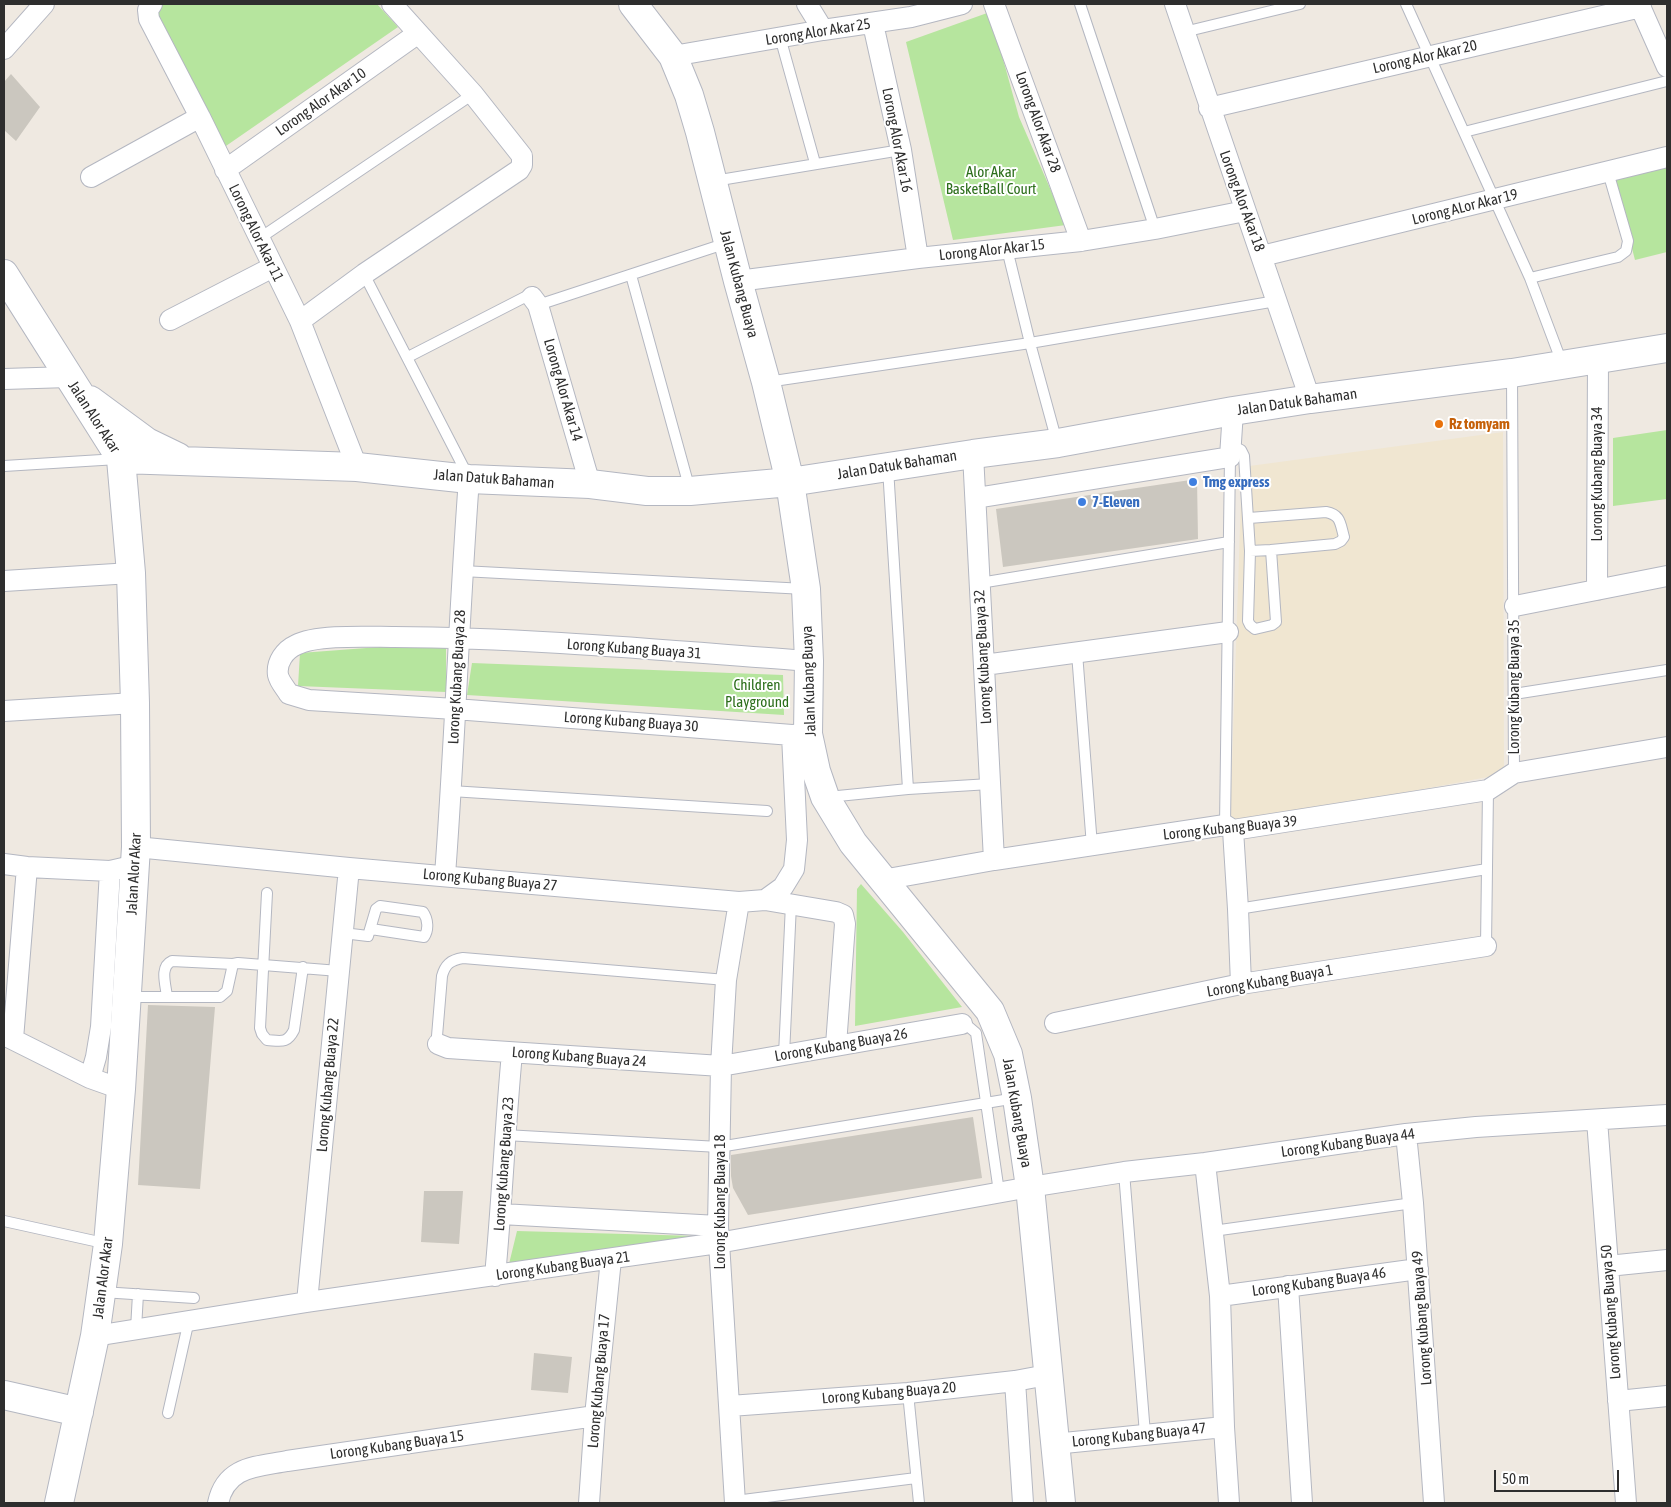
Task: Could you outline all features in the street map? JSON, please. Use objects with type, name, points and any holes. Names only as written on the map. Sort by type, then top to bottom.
[{"type":"street","points":[[8,35],[44,4]]},
{"type":"street","name":"Lorong Alor Akar 11","points":[[152,4],[148,10],[149,19],[200,117],[300,321],[357,467]]},
{"type":"street","points":[[300,321],[364,274],[519,170],[522,165],[522,156],[472,94],[392,4]]},
{"type":"street","name":"Jalan Kubang Buaya","points":[[634,4],[673,56],[692,104],[766,382],[790,482],[806,589],[809,660],[800,734],[825,798],[853,842],[990,1011],[1008,1054],[1017,1098],[1030,1187],[1061,1503]]},
{"type":"street","points":[[806,4],[823,30]]},
{"type":"street","name":"Lorong Alor Akar 25","points":[[673,56],[823,30],[873,24],[909,14],[962,4]]},
{"type":"street","name":"Lorong Alor Akar 28","points":[[994,4],[1081,241]]},
{"type":"street","name":"Lorong Alor Akar 18","points":[[1174,4],[1310,399]]},
{"type":"street","points":[[1640,5],[1667,67]]},
{"type":"street","name":"Lorong Alor Akar 20","points":[[1209,108],[1640,5]]},
{"type":"street","name":"Lorong Alor Akar 16","points":[[873,24],[901,150],[918,258]]},
{"type":"street","name":"Lorong Alor Akar 10","points":[[225,170],[417,34]]},
{"type":"street","points":[[91,177],[200,117]]},
{"type":"street","name":"Lorong ALor Akar 19","points":[[1262,256],[1667,157]]},
{"type":"street","name":"Lorong Alor Akar 15","points":[[738,281],[918,258],[1081,241],[1155,229],[1245,211]]},
{"type":"street","points":[[170,320],[273,267]]},
{"type":"street","name":"Jalan Alor Akar","points":[[8,287],[73,384],[120,459],[131,573],[136,703],[127,862],[127,997],[113,1030],[121,1089],[108,1244],[95,1336],[60,1503]]},
{"type":"street","name":"Lorong Alor Akar 14","points":[[535,301],[590,484]]},
{"type":"street","name":"Jalan Datuk Bahaman","points":[[120,459],[357,467],[469,479],[590,484],[647,491],[690,491],[790,482],[888,466],[1058,443],[1233,411],[1512,373],[1667,348]]},
{"type":"street","name":"Lorong Kubang Buaya 34","points":[[1596,590],[1598,358]]},
{"type":"street","points":[[4,379],[73,384],[147,442],[184,460]]},
{"type":"street","points":[[976,498],[1230,451],[1233,411]]},
{"type":"street","name":"Lorong Kubang Buaya 32","points":[[973,454],[994,860]]},
{"type":"street","name":"Lorong Kubang Buaya 28","points":[[444,875],[451,792],[462,572],[469,479]]},
{"type":"street","points":[[4,581],[131,573]]},
{"type":"street","name":"Lorong Kubang Buaya 35","points":[[1514,606],[1667,576]]},
{"type":"street","points":[[984,665],[1228,632]]},
{"type":"street","name":"Lorong Kubang Buaya 31","points":[[455,709],[309,700],[289,694],[278,676],[279,664],[284,653],[296,645],[310,640],[347,637],[459,637],[809,660]]},
{"type":"street","points":[[4,711],[136,703]]},
{"type":"street","name":"Lorong Kubang Buaya 30","points":[[455,709],[800,734]]},
{"type":"street","points":[[765,900],[783,887],[794,869],[797,840],[800,734]]},
{"type":"street","points":[[1514,773],[1667,747]]},
{"type":"street","name":"Lorong Kubang Buaya 39","points":[[882,880],[994,860],[1488,790],[1514,773]]},
{"type":"street","points":[[1229,828],[1238,909],[1241,984]]},
{"type":"street","points":[[90,1078],[96,1057],[113,1030],[127,862]]},
{"type":"street","name":"Lorong Kubang Buaya 27","points":[[4,864],[28,867],[127,862],[349,868],[739,902],[765,900],[836,912],[843,915],[845,924],[836,1045]]},
{"type":"street","points":[[28,867],[8,1037],[90,1078],[121,1089]]},
{"type":"street","name":"Lorong Kubang Buaya 22","points":[[307,1302],[349,868]]},
{"type":"street","name":"Lorong Kubang Buaya 18","points":[[735,1502],[718,1235],[721,1066],[726,980],[739,902]]},
{"type":"street","name":"Lorong Kubang Buaya 1","points":[[1055,1023],[1241,984],[1486,946]]},
{"type":"street","name":"Lorong Kubang Buaya 26","points":[[721,1066],[962,1024]]},
{"type":"street","name":"Lorong Kubang Buaya 24","points":[[438,1044],[448,1048],[512,1053],[721,1066]]},
{"type":"street","name":"Lorong Kubang Buaya 23","points":[[495,1276],[501,1214],[504,1135],[512,1053]]},
{"type":"street","name":"Lorong Kubang Buaya 44","points":[[1030,1187],[1124,1172],[1205,1163],[1406,1134],[1476,1127],[1667,1115]]},
{"type":"street","name":"Lorong Kubang Buaya 50","points":[[1597,1120],[1626,1503]]},
{"type":"street","name":"Lorong Kubang Buaya 49","points":[[1406,1134],[1418,1268],[1434,1503]]},
{"type":"street","points":[[1205,1163],[1220,1296],[1224,1427],[1229,1503]]},
{"type":"street","name":"Lorong Kubang Buaya 21","points":[[95,1336],[307,1302],[611,1259],[718,1235],[1030,1187]]},
{"type":"street","points":[[501,1214],[718,1235]]},
{"type":"street","name":"Lorong Kubang Buaya 17","points":[[589,1503],[595,1416],[611,1259]]},
{"type":"street","points":[[1608,1266],[1667,1260]]},
{"type":"street","name":"Lorong Kubang Buaya 46","points":[[1220,1296],[1418,1268]]},
{"type":"street","points":[[1288,1286],[1302,1503]]},
{"type":"street","name":"Lorong Kubang Buaya 20","points":[[730,1406],[908,1393],[1015,1382],[1047,1375]]},
{"type":"street","points":[[1015,1382],[1023,1503]]},
{"type":"street","points":[[4,1395],[79,1412]]},
{"type":"street","points":[[1618,1401],[1667,1396]]},
{"type":"street","name":"Lorong Kubang Buaya 15","points":[[218,1503],[228,1479],[247,1468],[297,1459],[595,1416]]},
{"type":"street","name":"Lorong Kubang Buaya 47","points":[[1054,1444],[1224,1427]]},
{"type":"lane","points":[[1080,4],[1155,229]]},
{"type":"lane","points":[[1184,32],[1300,4]]},
{"type":"lane","points":[[1406,4],[1530,278],[1563,365]]},
{"type":"lane","points":[[780,37],[815,163]]},
{"type":"lane","points":[[1464,132],[1667,81]]},
{"type":"lane","points":[[260,238],[472,94]]},
{"type":"lane","points":[[713,182],[815,163],[901,150]]},
{"type":"lane","points":[[1530,278],[1618,257],[1626,251],[1628,241],[1608,172]]},
{"type":"lane","points":[[408,357],[525,297],[535,301],[631,275],[728,243]]},
{"type":"lane","points":[[1007,248],[1030,343],[1058,443]]},
{"type":"lane","points":[[364,274],[469,479]]},
{"type":"lane","points":[[631,275],[690,491]]},
{"type":"lane","points":[[766,382],[1030,343],[1276,301]]},
{"type":"lane","points":[[1512,373],[1514,606]]},
{"type":"lane","points":[[1229,828],[1228,632],[1230,451],[1241,450],[1244,456],[1250,551],[1248,621],[1254,629],[1272,625],[1276,622],[1271,550]]},
{"type":"lane","points":[[4,466],[120,459]]},
{"type":"lane","points":[[888,466],[908,789]]},
{"type":"lane","points":[[1249,518],[1326,512],[1333,514],[1339,519],[1344,537],[1341,541],[1334,544],[1250,551]]},
{"type":"lane","points":[[980,583],[1229,542]]},
{"type":"lane","points":[[462,572],[806,589]]},
{"type":"lane","name":"Lorong Kubang Buaya 35","points":[[1514,606],[1514,773]]},
{"type":"lane","points":[[1077,653],[1092,846]]},
{"type":"lane","points":[[1514,694],[1667,670]]},
{"type":"lane","points":[[825,798],[908,789],[990,784]]},
{"type":"lane","points":[[1486,946],[1488,790]]},
{"type":"lane","points":[[451,792],[767,811]]},
{"type":"lane","points":[[1238,909],[1487,869]]},
{"type":"lane","points":[[267,893],[260,1028],[267,1040],[284,1041],[290,1038],[294,1030],[303,967]]},
{"type":"lane","points":[[784,1055],[791,904]]},
{"type":"lane","points":[[342,933],[366,936],[370,934],[376,909],[380,906],[423,912],[427,921],[424,937],[372,929]]},
{"type":"lane","points":[[438,1044],[442,976],[448,963],[455,959],[462,958],[726,980]]},
{"type":"lane","points":[[167,997],[164,969],[167,963],[172,961],[232,964],[243,962],[339,970]]},
{"type":"lane","points":[[127,997],[220,997],[227,991],[232,964]]},
{"type":"lane","points":[[962,1024],[976,1033],[999,1192]]},
{"type":"lane","points":[[504,1135],[719,1147],[1017,1098]]},
{"type":"lane","points":[[1124,1172],[1145,1434]]},
{"type":"lane","points":[[1213,1231],[1413,1203]]},
{"type":"lane","points":[[4,1221],[108,1244]]},
{"type":"lane","points":[[101,1292],[194,1298]]},
{"type":"lane","points":[[136,1329],[138,1294]]},
{"type":"lane","points":[[168,1413],[189,1320]]},
{"type":"lane","points":[[908,1393],[919,1503]]},
{"type":"lane","points":[[735,1502],[916,1478]]},
{"type":"shaded area","points":[[1503,432],[1504,774],[1230,825],[1242,467]]},
{"type":"green space","points":[[158,4],[377,4],[398,27],[223,148],[150,12]]},
{"type":"green space","name":"Alor Akar BasketBall Court","points":[[990,12],[1019,117],[1066,225],[953,240],[906,42]]},
{"type":"green space","points":[[1667,163],[1667,252],[1635,260],[1613,175]]},
{"type":"green space","points":[[1667,430],[1667,499],[1613,506],[1613,438]]},
{"type":"green space","points":[[446,642],[446,692],[298,686],[300,653]]},
{"type":"green space","name":"Children Playground","points":[[472,663],[783,675],[784,715],[467,695]]},
{"type":"green space","points":[[861,884],[903,932],[962,1007],[855,1026],[857,889]]},
{"type":"green space","points":[[517,1231],[697,1236],[509,1264]]},
{"type":"building","points":[[11,74],[40,107],[16,141],[4,130],[4,82]]},
{"type":"building","points":[[1197,479],[1198,539],[1003,567],[996,509]]},
{"type":"building","points":[[148,1005],[215,1007],[200,1189],[138,1185]]},
{"type":"building","points":[[973,1117],[982,1178],[748,1215],[733,1188],[731,1155]]},
{"type":"building","points":[[424,1191],[463,1191],[459,1244],[421,1242]]},
{"type":"building","points":[[534,1353],[572,1357],[568,1393],[531,1390]]},
{"type":"place","name":"Rz tomyam","points":[[1439,424]]},
{"type":"place","name":"Tmg express","points":[[1193,482]]},
{"type":"place","name":"7-Eleven","points":[[1082,502]]}]
